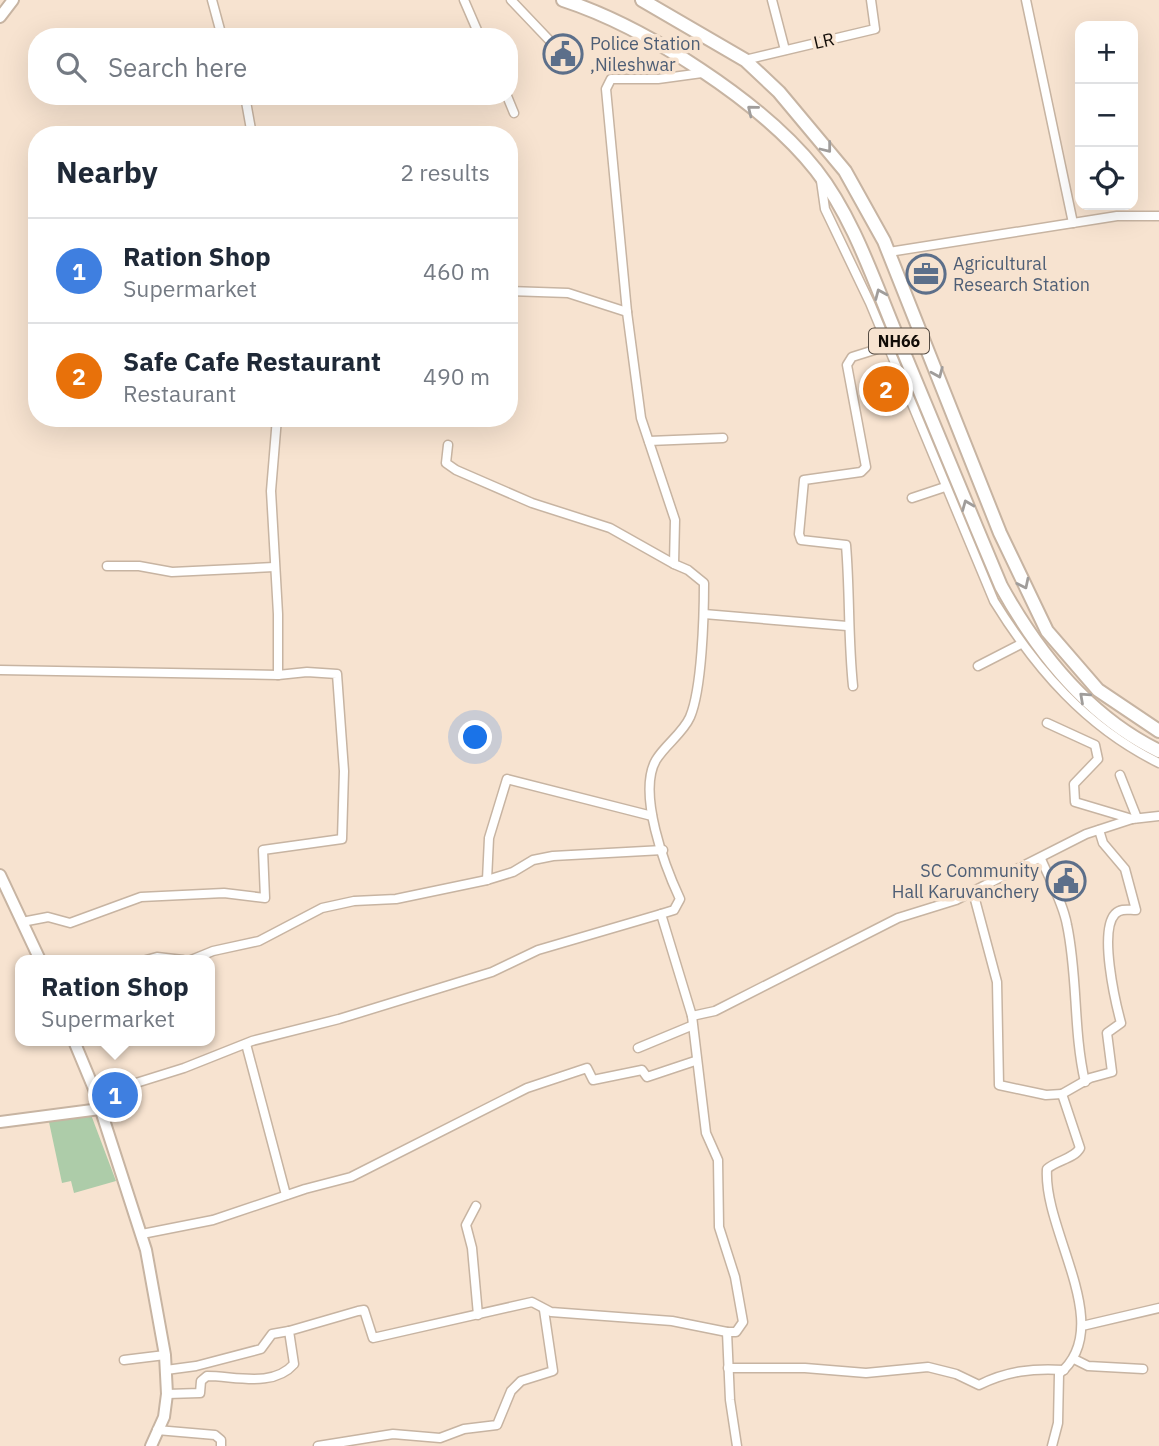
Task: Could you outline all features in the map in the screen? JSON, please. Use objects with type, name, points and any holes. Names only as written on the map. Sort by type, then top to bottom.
[{"type":"highway","name":"NH66","points":[[563,0],[593,10],[675,52],[781,134],[820,177],[847,220],[877,286],[1001,586],[1018,617],[1072,687],[1105,716],[1159,751]]},
{"type":"highway","name":"NH66","points":[[642,0],[745,60],[779,92],[845,171],[889,252],[1000,533],[1047,631],[1098,690],[1155,727]]},
{"type":"main road","points":[[0,17],[13,0]]},
{"type":"main road","points":[[0,875],[38,955]]},
{"type":"main road","points":[[76,1046],[94,1089],[142,1234],[165,1356],[167,1394],[164,1417],[151,1446]]},
{"type":"main road","points":[[0,1122],[100,1109]]},
{"type":"street","points":[[212,0],[220,28]]},
{"type":"street","points":[[464,0],[476,28]]},
{"type":"street","points":[[511,0],[551,42]]},
{"type":"street","points":[[772,0],[785,50]]},
{"type":"street","name":"LR","points":[[745,60],[875,29],[871,0]]},
{"type":"street","points":[[1026,0],[1073,223]]},
{"type":"street","points":[[674,564],[675,520],[641,418],[627,313],[607,83],[618,79],[705,73]]},
{"type":"street","points":[[247,105],[250,126]]},
{"type":"street","points":[[511,105],[514,113]]},
{"type":"street","points":[[820,177],[825,209],[887,346],[978,568],[1021,644],[1068,699],[1101,727],[1159,763]]},
{"type":"street","points":[[889,252],[1117,216],[1159,216]]},
{"type":"street","points":[[518,291],[568,293],[627,313]]},
{"type":"street","points":[[853,686],[848,625],[851,603],[846,545],[802,540],[799,534],[804,480],[861,472],[866,467],[847,365],[852,357],[887,346]]},
{"type":"street","points":[[276,427],[271,491],[278,675]]},
{"type":"street","points":[[649,441],[723,438]]},
{"type":"street","points":[[94,1089],[136,1083],[246,1044],[492,972],[538,950],[674,910],[680,899],[652,816],[649,776],[656,759],[690,718],[704,614],[704,583],[688,570],[610,527],[532,503],[456,470],[446,463],[448,445]]},
{"type":"street","points":[[912,498],[945,487]]},
{"type":"street","points":[[107,566],[139,566],[172,572],[274,567]]},
{"type":"street","points":[[704,614],[827,626],[848,625]]},
{"type":"street","points":[[978,666],[1021,644]]},
{"type":"street","points":[[0,670],[278,675],[306,671],[337,674],[344,771],[342,839],[263,850],[265,898],[225,893],[141,897],[70,923],[48,916],[22,922]]},
{"type":"street","points":[[1047,723],[1095,745],[1098,759],[1074,785],[1075,802],[1134,819]]},
{"type":"street","points":[[1120,775],[1134,819]]},
{"type":"street","points":[[487,880],[489,838],[506,779],[652,816]]},
{"type":"street","points":[[638,1048],[715,1012],[898,918],[973,892],[1086,834],[1134,819],[1159,816]]},
{"type":"street","points":[[973,892],[997,982],[999,1085],[1046,1095],[1062,1094],[1112,1072],[1107,1033],[1121,1023],[1107,939],[1113,916],[1121,910],[1136,910],[1125,869],[1103,843],[1099,830]]},
{"type":"street","points":[[203,955],[260,941],[322,908],[354,901],[396,899],[487,880],[513,872],[533,860],[552,856],[612,850],[663,850]]},
{"type":"street","points":[[1041,859],[1067,923],[1078,1018],[1077,1040],[1085,1082]]},
{"type":"street","points":[[166,1370],[196,1366],[261,1349],[272,1334],[364,1310],[373,1338],[532,1302],[544,1310],[672,1321],[736,1332],[743,1322],[736,1277],[719,1227],[718,1160],[706,1133],[691,1021],[661,914]]},
{"type":"street","points":[[246,1044],[286,1195]]},
{"type":"street","points":[[142,1234],[213,1220],[363,1172],[527,1088],[587,1068],[593,1080],[642,1070],[647,1077],[695,1061]]},
{"type":"street","points":[[1052,1446],[1058,1423],[1059,1374],[1074,1359],[1082,1326],[1077,1292],[1052,1218],[1046,1188],[1047,1169],[1056,1160],[1077,1154],[1080,1148],[1062,1094]]},
{"type":"street","points":[[476,1206],[466,1225],[472,1248],[478,1315]]},
{"type":"street","points":[[1082,1326],[1159,1308]]},
{"type":"street","points":[[318,1446],[412,1433],[440,1438],[464,1429],[497,1425],[511,1391],[521,1381],[553,1371],[544,1310]]},
{"type":"street","points":[[167,1394],[200,1393],[201,1381],[207,1376],[264,1379],[279,1376],[294,1364],[289,1331]]},
{"type":"street","points":[[726,1332],[737,1446]]},
{"type":"street","points":[[124,1360],[165,1356]]},
{"type":"street","points":[[1074,1359],[1088,1366],[1143,1369]]},
{"type":"street","points":[[728,1368],[805,1368],[866,1373],[928,1367],[956,1374],[979,1385],[995,1377],[1033,1368],[1064,1370]]},
{"type":"street","points":[[157,1430],[215,1435],[220,1438],[221,1446]]},
{"type":"green space","points":[[90,1112],[116,1181],[74,1193],[71,1181],[62,1183],[49,1122]]},
{"type":"place","name":"Police Station ,Nileshwar","points":[[563,54]]},
{"type":"place","name":"Agricultural Research Station","points":[[926,274]]},
{"type":"place","name":"Safe Cafe Restaurant","points":[[886,389]]},
{"type":"place","name":"SC Community Hall Karuvanchery","points":[[1066,881]]},
{"type":"place","name":"Ration Shop","points":[[115,1095]]}]
